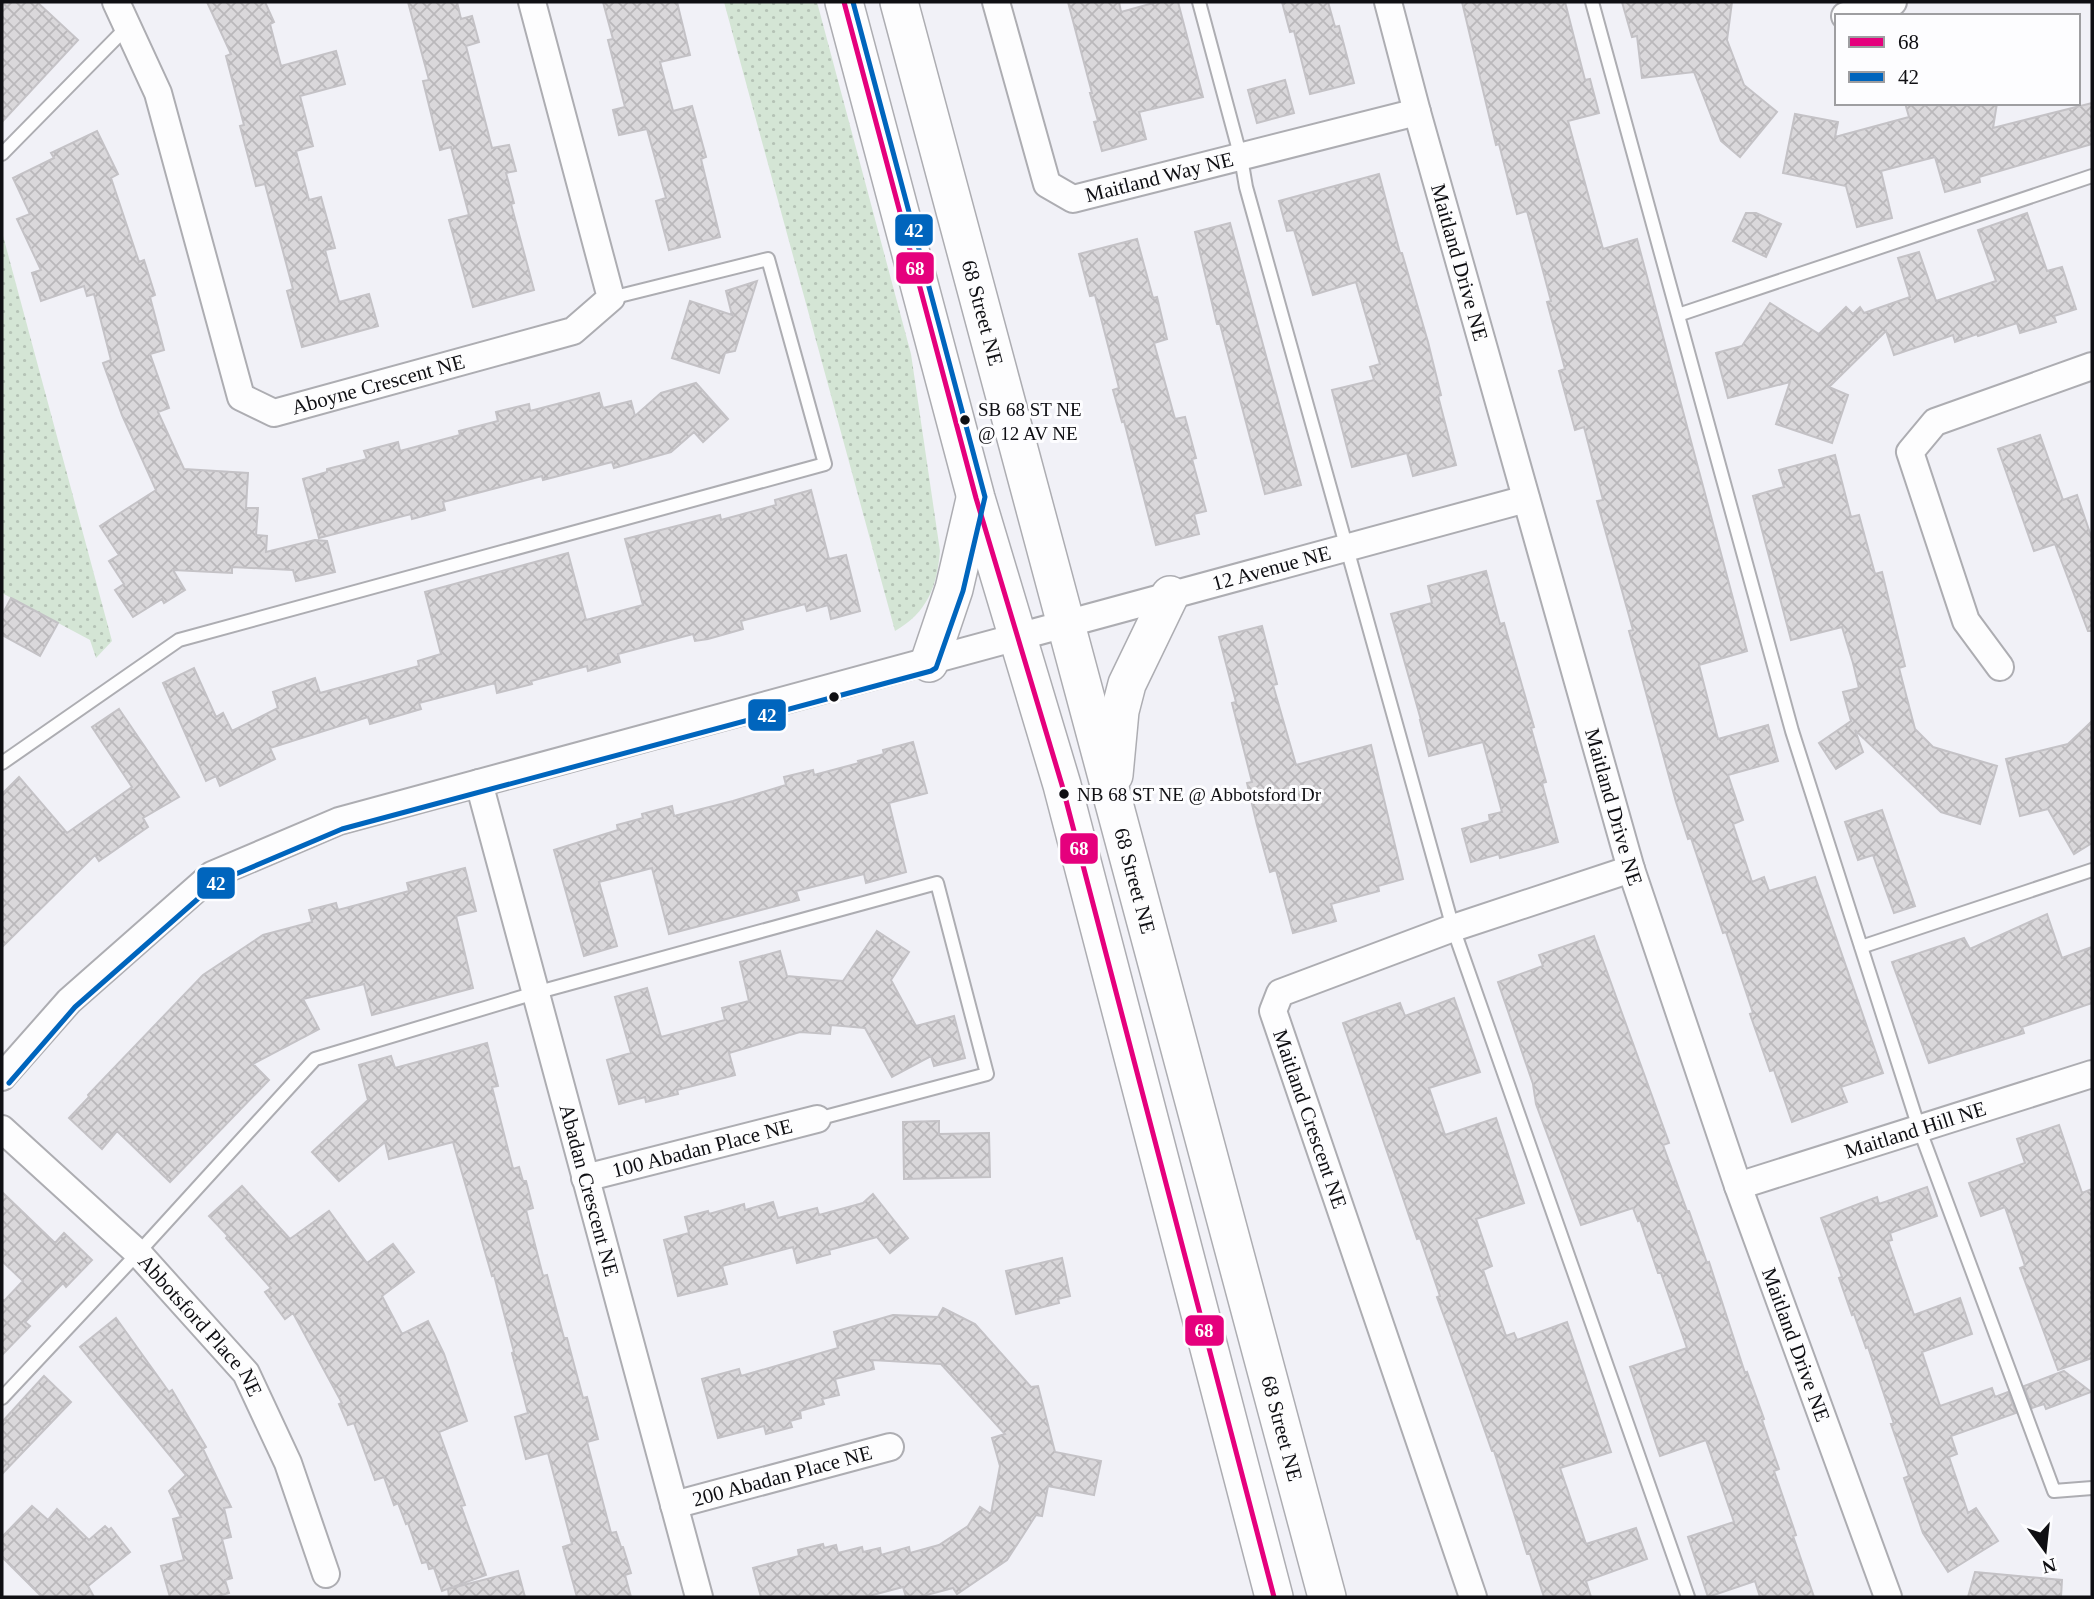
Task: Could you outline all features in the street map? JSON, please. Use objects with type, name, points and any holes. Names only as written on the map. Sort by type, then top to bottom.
[{"type":"main road","points":[[844,2],[976,498],[1062,785],[1274,1597]]},
{"type":"main road","name":"68 Street NE","points":[[899,2],[1327,1597]]},
{"type":"main road","points":[[929,663],[954,589],[976,498]]},
{"type":"main road","points":[[1112,797],[1120,710],[1127,684],[1170,595]]},
{"type":"street","name":"Aboyne Crescent NE","points":[[116,2],[158,93],[241,397],[274,413],[573,331],[611,298]]},
{"type":"street","points":[[532,2],[611,298]]},
{"type":"street","name":"Maitland Way NE","points":[[996,2],[1046,184],[1073,199],[1417,112]]},
{"type":"street","name":"Maitland Drive NE","points":[[1388,2],[1631,869],[1738,1186],[1888,1597]]},
{"type":"street","points":[[1851,14],[1893,2]]},
{"type":"street","points":[[2000,667],[1966,621],[1910,452],[1935,422],[2092,366]]},
{"type":"street","name":"12 Avenue NE","points":[[2,1077],[69,1001],[212,875],[339,821],[1526,499]]},
{"type":"street","name":"Abadan Crescent NE","points":[[479,783],[699,1597]]},
{"type":"street","name":"Maitland Crescent NE","points":[[1473,1597],[1273,1011],[1280,993],[1453,928],[1631,869]]},
{"type":"street","name":"Maitland Hill NE","points":[[1738,1186],[2092,1074]]},
{"type":"street","name":"100 Abadan Place NE","points":[[585,1178],[817,1119]]},
{"type":"street","name":"Abbotsford Place NE","points":[[2,1129],[138,1253],[246,1373],[288,1463],[326,1574]]},
{"type":"street","name":"200 Abadan Place NE","points":[[674,1505],[890,1447]]},
{"type":"lane","points":[[1199,2],[1241,158],[1246,187],[1453,928],[1688,1597]]},
{"type":"lane","points":[[1592,2],[1792,731],[1919,1128],[2054,1491],[2092,1488]]},
{"type":"lane","points":[[2,154],[128,26]]},
{"type":"lane","points":[[1678,315],[2092,176]]},
{"type":"lane","points":[[2,763],[179,640],[825,464],[768,259],[611,298]]},
{"type":"lane","points":[[1861,947],[2092,870]]},
{"type":"lane","points":[[2,1398],[314,1059],[535,993],[937,883],[987,1074],[817,1119]]},
{"type":"green space","points":[[724,2],[817,2],[911,354],[940,551],[933,587],[923,607],[895,631]]},
{"type":"green space","points":[[2,232],[112,641],[96,658],[90,640],[2,593]]},
{"type":"building","points":[[2,2],[37,2],[78,40],[2,122]]},
{"type":"building","points":[[207,2],[265,2],[274,22],[270,24],[281,66],[336,51],[345,84],[300,96],[313,146],[296,151],[309,200],[321,197],[335,248],[325,250],[339,302],[369,294],[378,326],[302,347],[287,291],[293,289],[265,184],[256,186],[240,126],[244,125],[226,56],[231,54]]},
{"type":"building","points":[[408,2],[457,2],[461,19],[472,16],[479,42],[466,46],[492,148],[509,145],[516,171],[506,173],[514,203],[511,204],[534,290],[473,307],[449,220],[469,215],[451,147],[440,150],[423,81],[429,80]]},
{"type":"building","points":[[603,2],[677,2],[690,55],[660,62],[673,111],[692,106],[706,157],[701,159],[720,237],[669,250],[656,201],[666,198],[647,129],[619,135],[613,110],[625,107],[608,40],[613,39]]},
{"type":"building","points":[[1068,2],[1119,2],[1121,12],[1157,2],[1178,2],[1203,97],[1139,112],[1146,139],[1102,151],[1094,122],[1098,121],[1092,93]]},
{"type":"building","points":[[1282,2],[1328,2],[1335,27],[1339,26],[1354,83],[1310,94],[1294,31],[1290,32]]},
{"type":"building","points":[[1462,2],[1565,2],[1585,80],[1590,79],[1599,113],[1568,121],[1603,249],[1637,239],[1747,651],[1699,665],[1718,739],[1768,725],[1778,761],[1728,775],[1743,820],[1733,824],[1752,882],[1764,877],[1769,891],[1815,877],[1883,1073],[1841,1087],[1847,1102],[1792,1122],[1774,1070],[1770,1071],[1726,932],[1723,933],[1676,802],[1597,501],[1603,500],[1584,427],[1575,430],[1559,371],[1565,369],[1547,302],[1551,301],[1527,211],[1517,214],[1499,144],[1496,145]]},
{"type":"building","points":[[1622,2],[1732,2],[1727,40],[1744,85],[1777,112],[1740,157],[1721,141],[1694,72],[1642,78],[1637,36],[1632,37]]},
{"type":"building","points":[[1285,80],[1294,113],[1257,123],[1248,90]]},
{"type":"building","points":[[2092,103],[2092,144],[1979,177],[1980,182],[1945,192],[1935,157],[1881,171],[1892,218],[1857,227],[1846,186],[1783,173],[1795,114],[1838,122],[1835,137],[1909,117],[1906,105],[1997,105],[1993,128]]},
{"type":"building","points":[[97,131],[118,174],[111,178],[139,262],[144,260],[155,295],[150,297],[164,350],[150,354],[169,408],[158,412],[184,469],[248,473],[246,508],[258,508],[256,535],[267,536],[266,552],[315,540],[327,541],[335,572],[296,581],[293,570],[232,567],[232,573],[173,570],[185,590],[164,603],[162,599],[133,617],[115,590],[124,584],[109,561],[119,555],[100,526],[156,490],[122,415],[103,363],[111,360],[94,294],[87,296],[84,286],[41,301],[32,273],[41,270],[17,219],[30,214],[13,178],[54,158],[51,153]]},
{"type":"building","points":[[1379,174],[1428,342],[1441,395],[1438,396],[1456,465],[1413,476],[1407,453],[1352,467],[1332,390],[1374,380],[1370,367],[1380,364],[1356,282],[1313,295],[1294,230],[1287,231],[1279,201]]},
{"type":"building","points":[[1746,213],[1756,213],[1781,224],[1766,257],[1733,241]]},
{"type":"building","points":[[2027,213],[2047,271],[2062,267],[2076,309],[2054,316],[2056,322],[2020,333],[2017,323],[1955,342],[1953,335],[1894,355],[1886,331],[1829,387],[1848,395],[1832,443],[1776,424],[1790,382],[1728,398],[1716,353],[1742,346],[1770,303],[1819,334],[1846,307],[1853,314],[1860,307],[1864,313],[1910,297],[1898,258],[1919,252],[1936,301],[1996,281],[1978,230]]},
{"type":"building","points":[[1230,223],[1301,485],[1265,494],[1220,324],[1217,324],[1195,232]]},
{"type":"building","points":[[1137,239],[1153,298],[1157,297],[1167,339],[1154,343],[1175,419],[1185,417],[1196,458],[1192,459],[1206,511],[1194,514],[1199,534],[1156,545],[1124,421],[1122,422],[1113,390],[1119,388],[1095,295],[1090,296],[1079,254]]},
{"type":"building","points":[[757,281],[735,351],[725,353],[719,373],[672,358],[690,301],[732,315],[726,291]]},
{"type":"building","points":[[696,383],[728,419],[703,442],[694,432],[671,452],[614,468],[612,462],[543,480],[542,476],[443,502],[445,510],[412,519],[411,514],[319,538],[303,479],[327,472],[327,469],[367,459],[364,451],[398,442],[400,451],[460,435],[459,431],[498,421],[496,412],[529,404],[530,411],[599,393],[603,408],[631,401],[635,416],[661,393]]},
{"type":"building","points":[[2040,435],[2063,500],[2077,495],[2092,539],[2092,631],[2088,631],[2055,544],[2034,551],[1998,449]]},
{"type":"building","points":[[1835,455],[1851,517],[1859,515],[1875,574],[1882,572],[1905,666],[1899,668],[1915,729],[1933,747],[1997,766],[1980,824],[1941,812],[1855,730],[1863,752],[1836,769],[1819,743],[1851,721],[1843,692],[1859,688],[1853,663],[1842,627],[1791,640],[1753,496],[1784,487],[1779,470]]},
{"type":"building","points":[[811,490],[829,559],[846,555],[860,611],[831,619],[828,605],[807,611],[805,604],[741,621],[743,629],[708,639],[695,641],[693,634],[618,654],[620,662],[588,671],[587,666],[497,693],[495,683],[419,703],[421,709],[370,724],[368,717],[270,748],[275,759],[220,786],[216,776],[206,781],[163,683],[194,668],[216,717],[223,713],[232,731],[278,708],[273,692],[315,678],[320,693],[419,666],[418,661],[441,654],[425,592],[568,553],[586,620],[643,605],[625,539],[720,515],[721,520],[776,505],[775,500]]},
{"type":"building","points":[[1486,571],[1500,624],[1504,623],[1534,727],[1531,728],[1546,782],[1542,783],[1558,842],[1500,858],[1499,854],[1471,862],[1462,829],[1490,821],[1489,815],[1502,812],[1483,742],[1429,756],[1391,614],[1432,603],[1428,586]]},
{"type":"building","points":[[11,598],[58,623],[40,656],[2,635],[2,615]]},
{"type":"building","points":[[1262,626],[1277,684],[1273,685],[1296,765],[1371,745],[1403,879],[1378,886],[1379,891],[1331,904],[1336,921],[1293,933],[1276,870],[1270,872],[1257,825],[1247,783],[1252,782],[1232,703],[1236,702],[1219,637]]},
{"type":"building","points":[[119,709],[179,797],[143,818],[148,827],[99,861],[95,855],[2,947],[2,794],[19,777],[67,833],[132,787],[92,727]]},
{"type":"building","points":[[2092,721],[2092,843],[2074,854],[2048,809],[2020,816],[2006,759],[2068,744]]},
{"type":"building","points":[[913,742],[927,793],[889,803],[906,872],[866,883],[864,874],[796,891],[799,900],[669,934],[652,868],[599,882],[617,946],[584,956],[554,850],[618,830],[617,825],[643,818],[642,814],[672,806],[674,816],[733,801],[786,785],[784,777],[813,770],[814,775],[859,763],[858,761],[884,754],[883,750]]},
{"type":"building","points":[[1882,810],[1915,906],[1894,913],[1873,855],[1858,860],[1845,822]]},
{"type":"building","points":[[465,868],[476,911],[456,916],[473,988],[372,1015],[364,984],[303,999],[319,1029],[253,1064],[269,1080],[170,1182],[117,1131],[102,1149],[69,1118],[203,975],[263,935],[312,922],[309,910],[336,903],[338,910],[409,891],[407,883]]},
{"type":"building","points":[[2047,914],[2062,958],[2092,947],[2092,1003],[2022,1027],[2024,1033],[1929,1063],[1892,962],[1964,938],[1970,949]]},
{"type":"building","points":[[877,931],[909,952],[891,980],[916,1026],[954,1016],[965,1058],[934,1066],[931,1056],[892,1077],[865,1028],[831,1025],[830,1034],[800,1032],[729,1053],[735,1075],[677,1090],[678,1094],[646,1102],[645,1097],[619,1104],[607,1060],[631,1053],[615,997],[647,988],[661,1037],[725,1020],[722,1008],[749,1001],[740,962],[780,951],[787,976],[843,981]]},
{"type":"building","points":[[1594,936],[1669,1143],[1663,1145],[1707,1263],[1709,1262],[1745,1373],[1747,1372],[1764,1419],[1762,1420],[1779,1469],[1774,1471],[1814,1597],[1760,1597],[1755,1581],[1708,1597],[1688,1537],[1734,1522],[1706,1440],[1660,1456],[1630,1367],[1687,1348],[1661,1273],[1658,1273],[1640,1220],[1638,1221],[1633,1208],[1581,1225],[1536,1104],[1533,1084],[1498,982],[1543,966],[1539,955]]},
{"type":"building","points":[[1454,998],[1480,1072],[1429,1088],[1445,1135],[1496,1118],[1524,1203],[1476,1219],[1492,1266],[1483,1270],[1506,1336],[1514,1333],[1517,1340],[1567,1322],[1611,1452],[1560,1468],[1586,1544],[1636,1528],[1647,1559],[1586,1581],[1591,1597],[1544,1597],[1343,1023],[1400,1003],[1405,1016]]},
{"type":"building","points":[[487,1043],[498,1086],[492,1087],[513,1169],[519,1167],[523,1181],[526,1181],[533,1208],[526,1210],[543,1276],[547,1275],[564,1338],[567,1338],[583,1398],[587,1397],[598,1439],[587,1442],[611,1533],[616,1532],[631,1573],[625,1575],[631,1597],[577,1597],[563,1547],[572,1544],[548,1453],[526,1459],[515,1417],[528,1413],[512,1353],[514,1352],[494,1275],[492,1276],[453,1142],[389,1159],[385,1142],[339,1181],[312,1152],[368,1100],[359,1065],[391,1056],[395,1068]]},
{"type":"building","points":[[939,1121],[939,1134],[989,1133],[990,1177],[904,1179],[903,1122]]},
{"type":"building","points":[[2059,1125],[2082,1193],[2092,1189],[2092,1358],[2058,1370],[2020,1268],[2025,1266],[2005,1207],[1981,1216],[1969,1183],[2025,1163],[2017,1139]]},
{"type":"building","points":[[242,1186],[290,1239],[329,1211],[367,1263],[393,1244],[414,1272],[382,1296],[402,1334],[428,1321],[444,1354],[467,1421],[439,1432],[465,1505],[461,1506],[486,1575],[442,1591],[434,1568],[429,1569],[427,1562],[422,1563],[398,1503],[394,1505],[384,1477],[375,1480],[354,1423],[348,1425],[339,1404],[342,1403],[293,1313],[285,1319],[265,1292],[271,1288],[209,1216]]},
{"type":"building","points":[[1927,1187],[1937,1216],[1890,1233],[1892,1240],[1888,1241],[1914,1315],[1960,1298],[1972,1334],[1922,1352],[1940,1406],[1992,1388],[1995,1397],[2008,1392],[2016,1413],[1951,1436],[1957,1454],[1949,1457],[1968,1513],[1976,1508],[1998,1541],[1948,1572],[1923,1533],[1904,1478],[1909,1476],[1891,1424],[1894,1424],[1868,1347],[1866,1348],[1854,1314],[1852,1315],[1821,1218],[1877,1197],[1879,1204]]},
{"type":"building","points":[[2,1192],[55,1243],[64,1233],[92,1260],[66,1287],[63,1283],[25,1322],[30,1326],[2,1355],[2,1299],[4,1301],[23,1281],[2,1261]]},
{"type":"building","points":[[873,1194],[908,1238],[890,1253],[877,1237],[829,1250],[830,1254],[797,1263],[793,1247],[722,1266],[727,1284],[678,1296],[664,1240],[689,1233],[685,1217],[708,1211],[709,1214],[744,1204],[745,1210],[773,1202],[778,1218],[817,1208],[819,1215],[863,1203]]},
{"type":"building","points":[[1062,1258],[1070,1296],[1058,1299],[1059,1303],[1016,1314],[1006,1271]]},
{"type":"building","points":[[943,1308],[975,1324],[1031,1387],[1038,1386],[1055,1452],[1101,1461],[1094,1495],[1048,1486],[1042,1516],[1036,1515],[1007,1560],[957,1594],[953,1588],[919,1597],[906,1597],[903,1587],[865,1597],[761,1597],[753,1568],[799,1556],[798,1550],[823,1544],[824,1548],[836,1545],[838,1553],[862,1547],[863,1552],[880,1548],[881,1555],[909,1547],[910,1553],[939,1545],[968,1526],[980,1507],[991,1514],[1000,1466],[992,1438],[1005,1434],[941,1364],[872,1360],[874,1369],[835,1379],[839,1395],[822,1399],[824,1404],[800,1411],[801,1418],[790,1421],[792,1427],[766,1434],[764,1426],[718,1438],[702,1379],[739,1369],[741,1376],[838,1348],[834,1332],[893,1315],[938,1317]]},
{"type":"building","points":[[116,1318],[169,1392],[172,1390],[206,1447],[203,1449],[231,1507],[224,1508],[231,1537],[222,1539],[232,1578],[225,1580],[229,1593],[214,1597],[170,1597],[161,1566],[184,1560],[173,1519],[181,1517],[169,1491],[186,1475],[80,1347]]},
{"type":"building","points":[[2064,1371],[2091,1392],[2046,1409],[2044,1404],[2032,1408],[2024,1386]]},
{"type":"building","points":[[44,1376],[71,1402],[2,1474],[2,1422]]},
{"type":"building","points":[[32,1506],[48,1520],[57,1509],[89,1540],[105,1526],[109,1530],[111,1528],[130,1552],[88,1586],[94,1597],[42,1597],[2,1557],[2,1537]]},
{"type":"building","points":[[518,1571],[525,1597],[449,1597],[448,1589]]},
{"type":"building","points":[[1975,1572],[2062,1580],[2061,1597],[1968,1597]]},
{"type":"transit line","name":"68","points":[[844,2],[976,498],[1062,785],[1274,1597]]},
{"type":"transit line","name":"42","points":[[9,1083],[75,1007],[217,882],[342,829],[936,668],[963,591],[985,497],[853,2]]},
{"type":"place","name":"SB 68 ST NE @ 12 AV NE","points":[[965,420]]},
{"type":"place","name":"NB 68 ST NE @ Abbotsford Dr","points":[[1064,794]]}]
